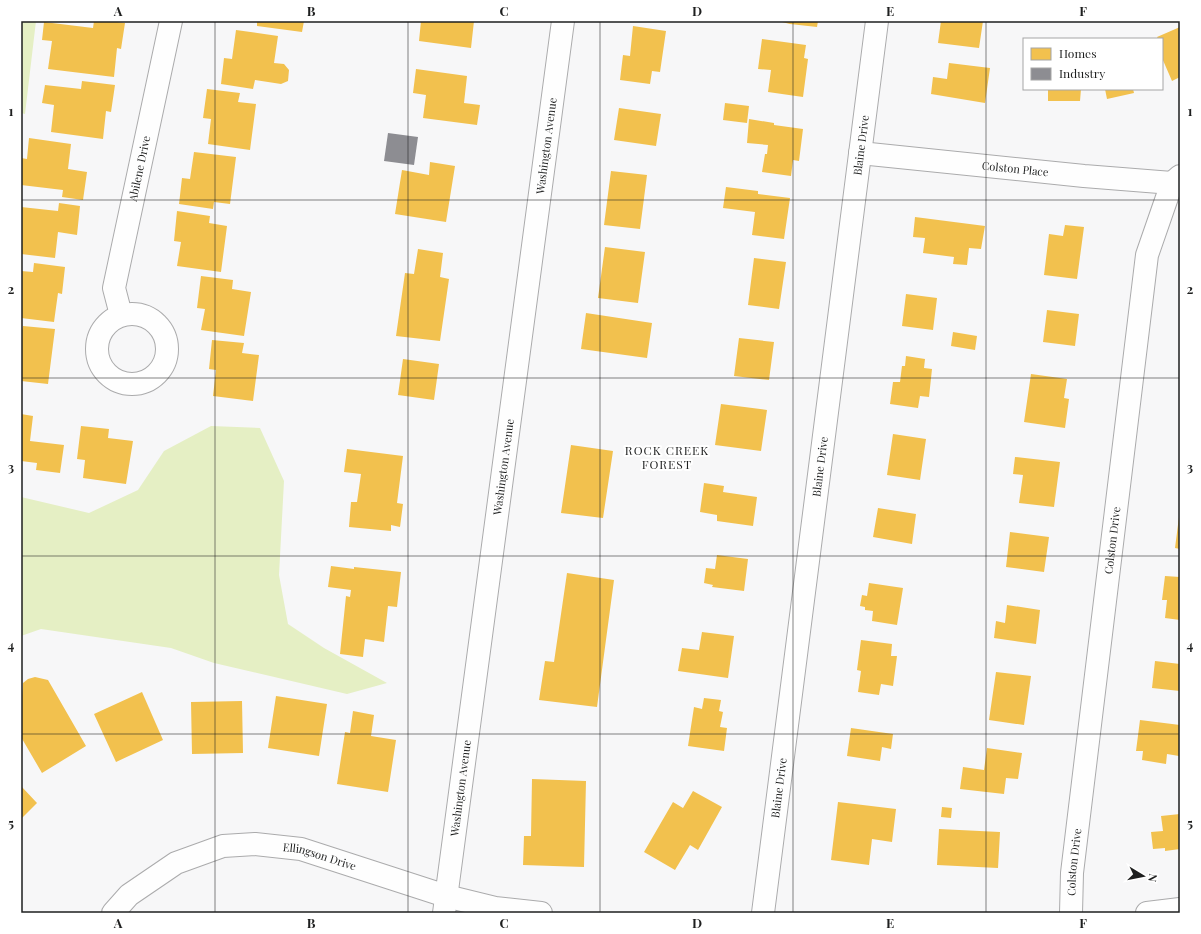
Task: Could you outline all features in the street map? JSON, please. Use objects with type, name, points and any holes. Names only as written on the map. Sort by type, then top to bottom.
[{"type":"street","name":"Abilene Drive","points":[[121,315],[114,288],[171,21]]},
{"type":"street","name":"Washington Avenue","points":[[445,905],[563,21]]},
{"type":"street","name":"Blaine Drive","points":[[763,913],[877,21]]},
{"type":"street","name":"Colston Place","points":[[860,152],[1084,176],[1176,180]]},
{"type":"street","name":"Colston Drive","points":[[1071,913],[1072,873],[1147,255],[1176,180]]},
{"type":"street","name":"Ellingson Drive","points":[[113,913],[129,895],[176,863],[223,846],[255,844],[301,849],[445,905],[541,913]]},
{"type":"street","points":[[1147,913],[1180,909]]},
{"type":"green space","points":[[21,21],[36,21],[25,114],[21,113]]},
{"type":"green space","points":[[211,426],[260,428],[284,481],[279,575],[288,624],[324,648],[387,683],[347,694],[214,663],[171,648],[41,629],[21,636],[21,497],[89,513],[138,490],[164,451]]},
{"type":"building: Homes","points":[[94,21],[125,23],[121,49],[117,48],[114,77],[48,69],[52,41],[42,40],[44,22],[93,28]]},
{"type":"building: Homes","points":[[257,21],[304,21],[302,32],[257,26]]},
{"type":"building: Homes","points":[[421,21],[474,21],[471,48],[419,41]]},
{"type":"building: Homes","points":[[782,21],[818,21],[817,27],[790,24]]},
{"type":"building: Homes","points":[[941,21],[983,21],[979,48],[938,43]]},
{"type":"building: Homes","points":[[633,26],[666,31],[660,72],[652,71],[650,84],[620,80],[623,55],[630,56]]},
{"type":"building: Homes","points":[[1180,27],[1180,77],[1172,81],[1163,60],[1163,38],[1157,37]]},
{"type":"building: Homes","points":[[236,30],[278,36],[274,63],[284,64],[289,70],[288,81],[281,84],[255,80],[253,89],[221,84],[224,58],[232,59]]},
{"type":"building: Homes","points":[[762,39],[806,45],[804,58],[808,59],[803,97],[768,92],[771,70],[758,69]]},
{"type":"building: Homes","points":[[949,63],[990,68],[985,103],[931,94],[933,77],[947,79]]},
{"type":"building: Homes","points":[[416,69],[467,76],[464,103],[480,105],[477,125],[423,118],[426,95],[413,93]]},
{"type":"building: Homes","points":[[82,81],[115,85],[111,112],[106,111],[103,139],[51,132],[54,105],[42,103],[45,85],[81,89]]},
{"type":"building: Homes","points":[[207,89],[240,93],[238,102],[256,104],[250,150],[208,144],[211,119],[203,118]]},
{"type":"building: Homes","points":[[1048,90],[1081,90],[1080,101],[1048,101]]},
{"type":"building: Homes","points":[[1105,90],[1133,90],[1134,93],[1107,99]]},
{"type":"building: Homes","points":[[725,103],[749,106],[747,123],[723,120]]},
{"type":"building: Homes","points":[[619,108],[661,114],[656,146],[614,140]]},
{"type":"building: Homes","points":[[749,119],[774,123],[774,125],[803,129],[799,161],[793,160],[791,176],[762,172],[768,145],[747,143]]},
{"type":"building: Homes","points":[[29,138],[71,144],[68,169],[87,172],[83,200],[62,197],[63,190],[21,185],[21,158],[27,159]]},
{"type":"building: Homes","points":[[194,152],[236,157],[230,204],[214,202],[213,209],[179,204],[182,178],[190,179]]},
{"type":"building: Homes","points":[[430,162],[455,166],[446,222],[395,214],[402,170],[429,175]]},
{"type":"building: Homes","points":[[611,171],[647,175],[640,229],[604,225]]},
{"type":"building: Homes","points":[[726,187],[758,191],[758,194],[790,198],[784,239],[752,235],[755,212],[723,208]]},
{"type":"building: Homes","points":[[59,203],[80,206],[77,235],[58,232],[55,258],[21,254],[21,207],[58,211]]},
{"type":"building: Homes","points":[[177,211],[210,216],[209,223],[227,226],[221,272],[177,266],[181,242],[174,241]]},
{"type":"building: Homes","points":[[915,217],[985,226],[981,249],[969,248],[967,265],[953,264],[954,257],[923,253],[925,238],[913,237]]},
{"type":"building: Homes","points":[[1065,225],[1084,227],[1077,279],[1044,275],[1049,234],[1063,236]]},
{"type":"building: Homes","points":[[605,247],[645,252],[638,303],[598,298]]},
{"type":"building: Homes","points":[[418,249],[443,253],[440,277],[449,279],[440,341],[396,336],[405,273],[414,274]]},
{"type":"building: Homes","points":[[754,258],[786,262],[779,309],[748,305]]},
{"type":"building: Homes","points":[[34,263],[65,267],[62,294],[58,293],[54,322],[21,318],[21,271],[33,272]]},
{"type":"building: Homes","points":[[201,276],[233,280],[232,289],[251,292],[244,336],[201,330],[205,309],[197,308]]},
{"type":"building: Homes","points":[[906,294],[937,298],[933,330],[902,326]]},
{"type":"building: Homes","points":[[1047,310],[1079,314],[1075,346],[1043,342]]},
{"type":"building: Homes","points":[[586,313],[652,323],[647,358],[581,349]]},
{"type":"building: Homes","points":[[23,326],[55,329],[48,384],[21,381],[21,335]]},
{"type":"building: Homes","points":[[953,332],[977,336],[975,350],[951,346]]},
{"type":"building: Homes","points":[[739,338],[774,342],[769,380],[734,376]]},
{"type":"building: Homes","points":[[212,340],[244,343],[242,353],[259,355],[253,401],[213,396],[216,370],[209,369]]},
{"type":"building: Homes","points":[[906,356],[925,359],[924,368],[932,369],[929,397],[920,396],[918,408],[890,404],[893,382],[900,382],[902,366],[905,366]]},
{"type":"building: Homes","points":[[403,359],[439,364],[434,400],[398,395]]},
{"type":"building: Homes","points":[[1031,374],[1067,379],[1064,398],[1069,399],[1065,428],[1024,422]]},
{"type":"building: Homes","points":[[721,404],[767,410],[761,451],[715,445]]},
{"type":"building: Homes","points":[[21,414],[33,416],[30,441],[64,445],[60,473],[36,470],[37,463],[21,461]]},
{"type":"building: Homes","points":[[81,426],[109,429],[108,438],[133,441],[126,484],[83,478],[85,460],[77,459]]},
{"type":"building: Homes","points":[[893,434],[926,439],[920,480],[887,475]]},
{"type":"building: Homes","points":[[571,445],[613,451],[603,518],[561,513]]},
{"type":"building: Homes","points":[[347,449],[403,456],[397,503],[403,504],[400,527],[391,525],[391,531],[349,527],[351,502],[357,502],[361,474],[344,472]]},
{"type":"building: Homes","points":[[1015,457],[1060,462],[1054,507],[1019,503],[1023,475],[1013,474]]},
{"type":"building: Homes","points":[[704,483],[724,486],[723,492],[757,497],[753,526],[717,521],[717,515],[700,512]]},
{"type":"building: Homes","points":[[878,508],[916,514],[912,544],[873,537]]},
{"type":"building: Homes","points":[[1180,517],[1180,549],[1175,548]]},
{"type":"building: Homes","points":[[1010,532],[1049,537],[1044,572],[1006,567]]},
{"type":"building: Homes","points":[[717,555],[748,559],[744,591],[712,587],[713,585],[704,583],[706,568],[715,569]]},
{"type":"building: Homes","points":[[331,566],[401,572],[397,607],[388,606],[384,642],[365,639],[363,657],[340,654],[346,596],[350,597],[351,590],[328,587]]},
{"type":"building: Homes","points":[[567,573],[614,580],[597,707],[539,700],[545,661],[554,662]]},
{"type":"building: Homes","points":[[1165,576],[1180,577],[1180,620],[1165,618],[1167,600],[1162,600]]},
{"type":"building: Homes","points":[[869,583],[903,588],[897,625],[872,621],[873,611],[865,610],[865,607],[860,606],[862,595],[867,596]]},
{"type":"building: Homes","points":[[1007,605],[1040,610],[1036,644],[994,638],[996,621],[1005,623]]},
{"type":"building: Homes","points":[[702,632],[734,636],[728,678],[678,671],[682,648],[699,650]]},
{"type":"building: Homes","points":[[861,640],[892,644],[891,656],[897,656],[893,686],[881,684],[879,695],[858,692],[861,671],[857,670]]},
{"type":"building: Homes","points":[[1155,661],[1180,664],[1180,691],[1152,688]]},
{"type":"building: Homes","points":[[996,672],[1031,676],[1024,725],[989,720]]},
{"type":"building: Homes","points":[[35,677],[48,680],[86,746],[42,773],[21,737],[21,697],[23,683],[28,679]]},
{"type":"building: Homes","points":[[142,692],[163,740],[116,762],[94,714]]},
{"type":"building: Homes","points":[[276,696],[327,704],[319,756],[268,748]]},
{"type":"building: Homes","points":[[704,698],[721,700],[719,711],[723,712],[720,727],[727,728],[724,751],[688,746],[694,707],[702,709]]},
{"type":"building: Homes","points":[[242,701],[243,753],[192,754],[191,702]]},
{"type":"building: Homes","points":[[353,711],[374,715],[371,736],[396,740],[388,792],[337,784],[345,732],[350,733]]},
{"type":"building: Homes","points":[[1140,720],[1180,725],[1179,756],[1167,754],[1166,764],[1142,760],[1143,751],[1136,751]]},
{"type":"building: Homes","points":[[851,728],[893,734],[891,749],[882,747],[880,761],[847,756]]},
{"type":"building: Homes","points":[[987,748],[1022,753],[1018,779],[1006,778],[1004,794],[960,789],[963,767],[984,770]]},
{"type":"building: Homes","points":[[532,779],[586,781],[584,867],[523,865],[524,836],[531,836]]},
{"type":"building: Homes","points":[[21,786],[37,803],[21,819]]},
{"type":"building: Homes","points":[[693,791],[722,807],[698,850],[690,845],[675,870],[644,852],[673,802],[683,808]]},
{"type":"building: Homes","points":[[838,802],[896,809],[892,842],[872,839],[869,865],[831,860]]},
{"type":"building: Homes","points":[[942,807],[952,808],[951,818],[941,817]]},
{"type":"building: Homes","points":[[1180,814],[1180,849],[1165,851],[1165,848],[1153,849],[1151,832],[1163,831],[1161,816]]},
{"type":"building: Homes","points":[[939,829],[1000,832],[998,868],[937,865]]},
{"type":"building: Industry","points":[[388,133],[418,137],[414,165],[384,161]]},
{"type":"district","name":"ROCK CREEK FOREST","points":[[667,458]]}]
